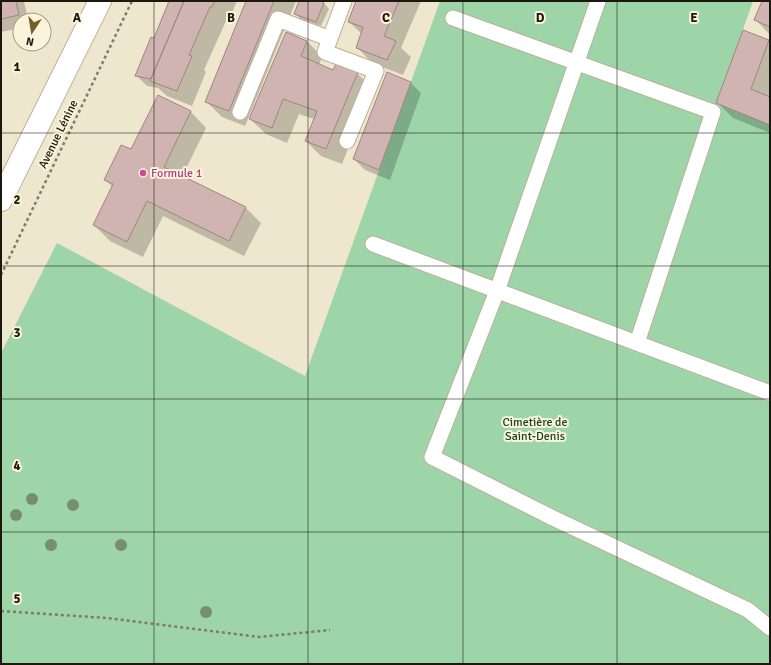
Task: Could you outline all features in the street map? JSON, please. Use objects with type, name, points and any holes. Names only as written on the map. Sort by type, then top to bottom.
[{"type":"main road","points":[[1,200],[100,1]]},
{"type":"lane","points":[[344,1],[325,52],[376,71],[347,141]]},
{"type":"lane","points":[[598,1],[497,290],[432,457],[553,518],[748,610],[770,628]]},
{"type":"lane","points":[[454,18],[713,112],[636,343]]},
{"type":"lane","points":[[240,112],[278,19],[330,39]]},
{"type":"lane","points":[[374,244],[770,393]]},
{"type":"path","name":"Avenue Lénine","points":[[1,275],[132,1]]},
{"type":"path","points":[[1,612],[107,618],[259,637],[330,630]]},
{"type":"green space","name":"Cimetière de Saint-Denis","points":[[440,1],[753,1],[717,103],[770,125],[770,664],[1,664],[1,353],[57,243],[305,376]]},
{"type":"building","points":[[1,1],[16,1],[18,12],[12,12],[12,17],[1,19]]},
{"type":"building","points":[[169,1],[184,1],[151,79],[135,76],[151,37],[154,38]]},
{"type":"building","points":[[184,1],[215,1],[212,7],[210,7],[189,55],[192,56],[177,91],[150,81]]},
{"type":"building","points":[[246,1],[274,1],[229,111],[205,102]]},
{"type":"building","points":[[299,1],[321,1],[324,3],[316,22],[294,14]]},
{"type":"building","points":[[356,1],[399,1],[384,36],[396,41],[387,60],[356,48],[363,27],[348,22]]},
{"type":"building","points":[[762,1],[770,1],[770,27],[754,20]]},
{"type":"building","points":[[743,30],[769,40],[751,89],[770,97],[770,125],[716,103]]},
{"type":"building","points":[[286,32],[307,41],[301,56],[333,70],[336,64],[358,72],[326,149],[305,141],[317,111],[283,99],[272,128],[249,119]]},
{"type":"building","points":[[387,72],[411,82],[379,170],[353,159]]},
{"type":"building","name":"Formule 1","points":[[158,95],[191,111],[164,167],[246,207],[229,241],[147,201],[127,242],[93,225],[113,184],[104,180],[121,145],[131,149]]},
{"type":"place","name":"Formule 1","points":[[143,173]]}]
